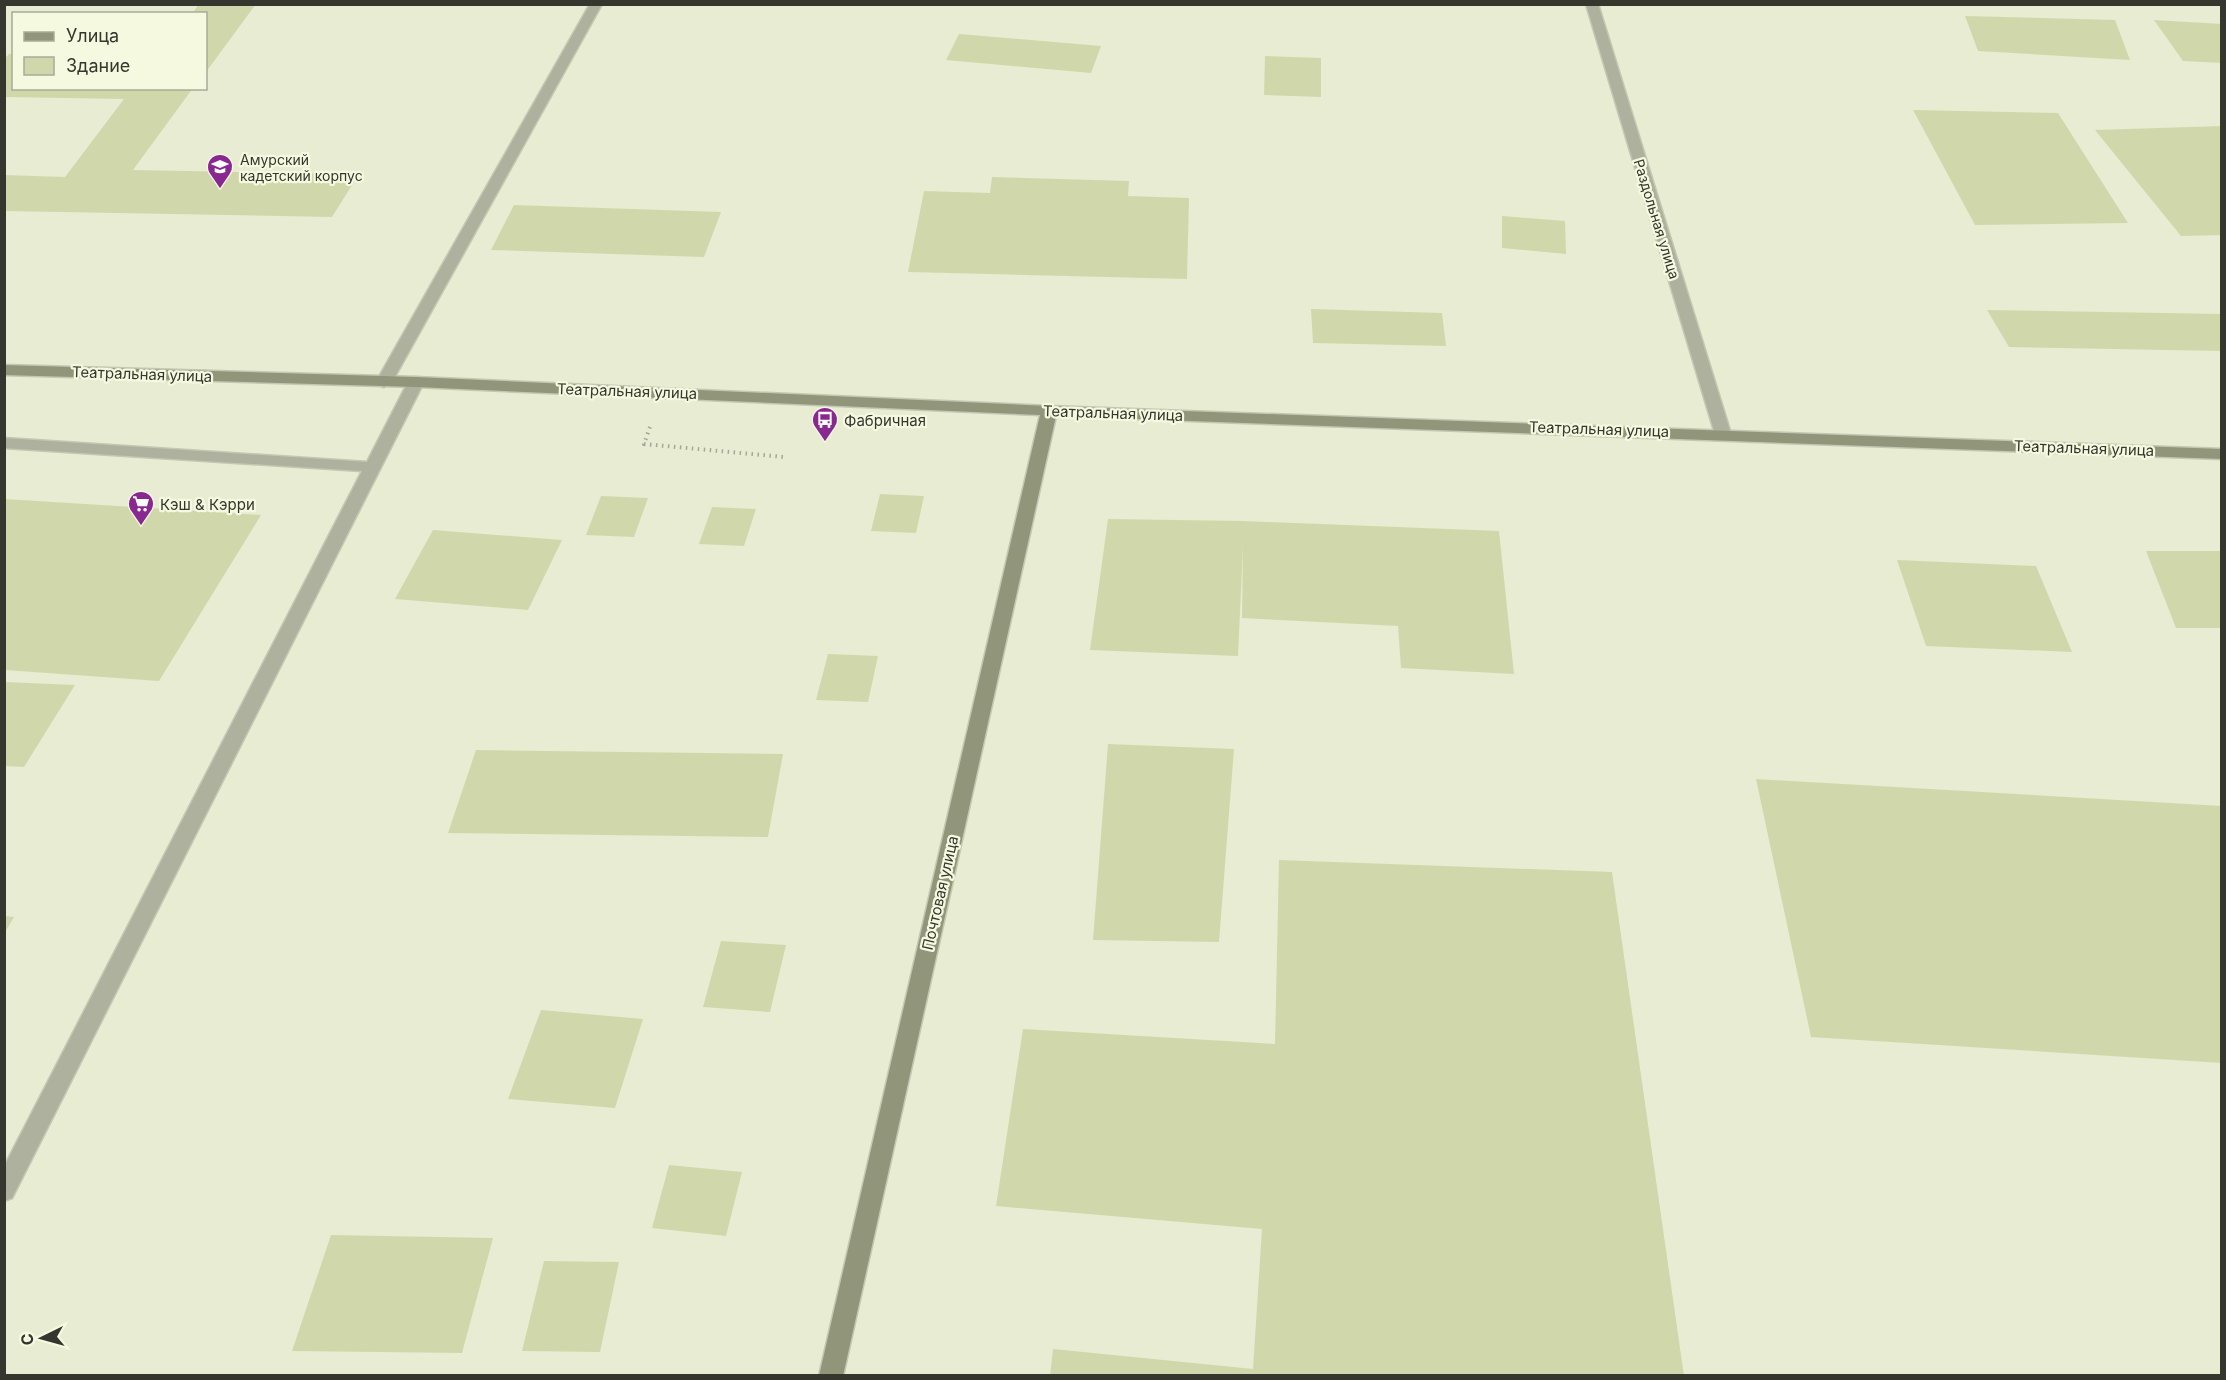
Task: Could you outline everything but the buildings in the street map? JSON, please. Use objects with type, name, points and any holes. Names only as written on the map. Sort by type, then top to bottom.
[{"type":"main road","name":"Театральная улица","points":[[4,370],[416,382],[1049,411],[2222,454]]},
{"type":"main road","name":"Почтовая улица","points":[[831,1376],[1049,411]]},
{"type":"street","points":[[384,382],[596,4]]},
{"type":"street","name":"Раздольная улица","points":[[1592,4],[1723,434]]},
{"type":"street","points":[[4,1191],[416,382]]},
{"type":"street","points":[[4,443],[372,467]]},
{"type":"place","name":"Амурский кадетский корпус","points":[[220,190]]},
{"type":"place","name":"Фабричная","points":[[825,443]]},
{"type":"place","name":"Кэш & Кэрри","points":[[141,527]]}]
